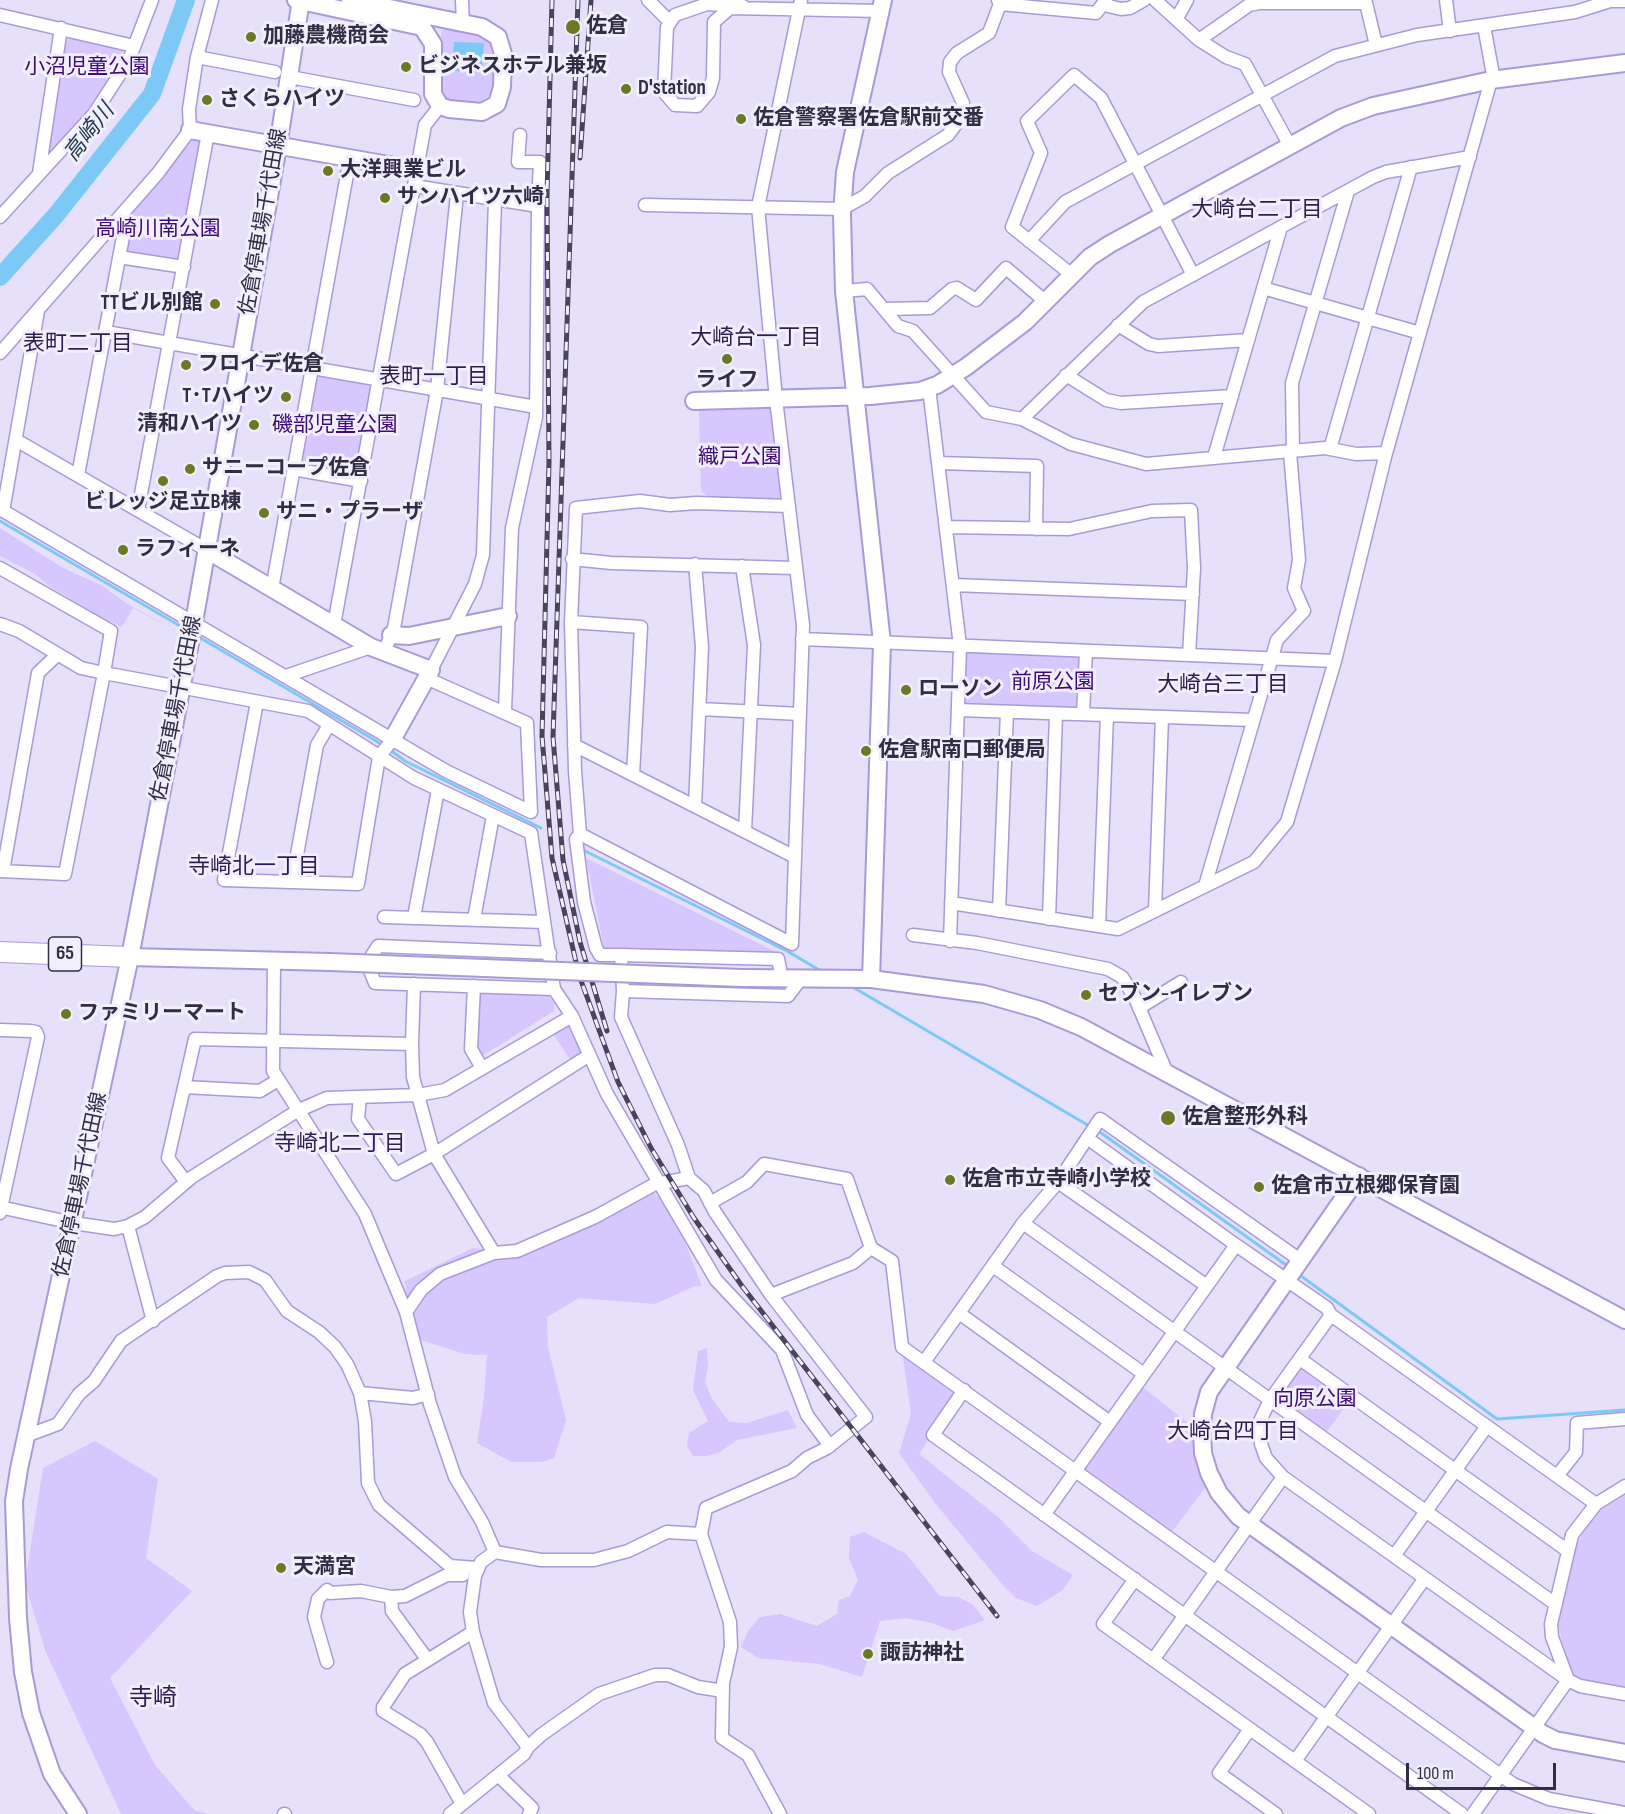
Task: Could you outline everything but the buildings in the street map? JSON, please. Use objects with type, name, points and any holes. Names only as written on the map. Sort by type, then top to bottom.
[{"type":"main road","name":"65","points":[[0,952],[130,957]]},
{"type":"street","points":[[0,217],[94,114],[125,68],[152,0]]},
{"type":"street","points":[[0,353],[176,152],[190,130],[189,109],[197,57],[212,0]]},
{"type":"street","name":"佐倉停車場千代田線","points":[[78,1814],[52,1774],[42,1750],[23,1672],[14,1519],[19,1469],[130,957],[194,622],[205,549],[278,146],[283,74],[300,0],[422,27],[433,44],[433,94],[440,106]]},
{"type":"street","points":[[334,625],[425,125],[440,106],[482,112],[496,104],[502,87],[504,54],[498,37],[482,27],[350,0]]},
{"type":"street","points":[[462,0],[463,24]]},
{"type":"street","points":[[648,0],[670,22]]},
{"type":"street","points":[[645,205],[842,209],[865,196],[888,173],[948,135],[959,120],[963,103],[949,72],[950,62],[957,53],[989,33],[999,2],[1096,13],[1105,3],[1130,8],[1144,0]]},
{"type":"street","points":[[1155,0],[1199,40],[1226,57],[1245,64],[1290,146]]},
{"type":"street","points":[[1177,18],[1187,0]]},
{"type":"street","points":[[1446,0],[1450,31]]},
{"type":"street","points":[[1029,241],[1065,202],[1335,56],[1377,45],[1484,26],[1575,6],[1625,1]]},
{"type":"street","points":[[1199,40],[1253,2],[1366,3],[1377,45]]},
{"type":"street","points":[[743,6],[730,8],[714,22],[713,78],[709,92],[697,106],[675,105],[664,92],[667,27],[675,15],[707,4],[882,5],[845,172],[842,209],[844,291],[882,643],[871,979]]},
{"type":"street","points":[[580,834],[792,944],[802,639],[758,207],[801,4]]},
{"type":"street","points":[[0,15],[61,27],[134,46]]},
{"type":"street","points":[[951,903],[1118,929],[1254,862],[1287,822],[1335,661],[1386,453],[1493,80],[1484,26]]},
{"type":"street","points":[[39,173],[61,27]]},
{"type":"street","points":[[197,57],[414,100]]},
{"type":"street","points":[[694,401],[856,397],[902,394],[929,388],[953,375],[1025,322],[1090,257],[1110,244],[1358,110],[1493,80],[1625,63]]},
{"type":"street","points":[[1072,275],[1012,227],[1041,153],[1028,121],[1074,75],[1101,98],[1192,275]]},
{"type":"street","points":[[190,130],[350,158],[416,178],[457,194],[538,207]]},
{"type":"street","points":[[138,510],[208,133]]},
{"type":"street","points":[[506,711],[512,528],[532,438],[536,407],[540,162],[518,162],[520,135]]},
{"type":"street","points":[[1022,419],[1143,302],[1348,190],[1386,172],[1470,157]]},
{"type":"street","points":[[272,589],[350,158]]},
{"type":"street","points":[[1330,449],[1411,167]]},
{"type":"street","points":[[1205,886],[1277,640],[1304,611],[1294,588],[1299,560],[1292,452],[1292,383],[1348,190]]},
{"type":"street","points":[[286,676],[378,650],[391,634],[437,390],[457,194]]},
{"type":"street","points":[[256,702],[224,880],[357,884],[379,757],[392,740],[475,584],[483,555],[495,200]]},
{"type":"street","points":[[78,475],[126,221],[123,213]]},
{"type":"street","points":[[1214,457],[1281,227]]},
{"type":"street","points":[[119,256],[184,267]]},
{"type":"street","points":[[884,309],[930,308],[952,289],[957,288],[976,300],[1006,268],[1046,302]]},
{"type":"street","points":[[1263,288],[1420,333]]},
{"type":"street","points":[[844,291],[867,290],[897,326],[913,332],[986,412],[1022,419],[1071,444],[1146,464],[1330,449],[1363,455],[1386,453]]},
{"type":"street","points":[[16,440],[378,650],[527,723],[531,812],[446,771],[1,510],[16,440],[38,310]]},
{"type":"street","points":[[1118,325],[1149,344],[1158,346],[1248,340]]},
{"type":"street","points":[[106,332],[312,370],[536,407]]},
{"type":"street","points":[[1066,375],[1106,400],[1121,403],[1232,396]]},
{"type":"street","points":[[929,388],[960,646],[950,940]]},
{"type":"street","points":[[938,463],[1037,466],[1035,529]]},
{"type":"street","points":[[293,469],[361,481]]},
{"type":"street","points":[[782,979],[778,959],[600,956],[596,948],[583,892],[576,839],[580,834],[574,745],[571,622],[576,507],[640,501],[670,505],[696,503],[789,506]]},
{"type":"street","points":[[946,526],[1069,529],[1152,512],[1191,510],[1193,594],[1190,655]]},
{"type":"street","points":[[572,559],[611,563],[795,568]]},
{"type":"street","points":[[695,564],[702,647],[695,806]]},
{"type":"street","points":[[742,566],[754,645],[745,831]]},
{"type":"street","points":[[0,568],[111,631],[65,874],[1,871],[38,673],[57,655]]},
{"type":"street","points":[[952,585],[1193,594]]},
{"type":"street","points":[[391,634],[409,636],[508,616]]},
{"type":"street","points":[[571,622],[641,627],[633,775]]},
{"type":"street","points":[[0,624],[19,631],[81,668],[308,711],[379,757],[438,789],[531,833],[554,989],[572,1016],[588,1056],[716,1280],[782,1350],[807,1415],[830,1446]]},
{"type":"street","points":[[802,639],[1335,661]]},
{"type":"street","points":[[1083,714],[1086,651]]},
{"type":"street","points":[[700,709],[800,714]]},
{"type":"street","points":[[958,710],[1253,720]]},
{"type":"street","points":[[999,911],[1007,712]]},
{"type":"street","points":[[1049,919],[1056,714]]},
{"type":"street","points":[[1099,926],[1107,715]]},
{"type":"street","points":[[1155,911],[1162,717]]},
{"type":"street","points":[[292,882],[318,745],[329,725]]},
{"type":"street","points":[[574,745],[795,857]]},
{"type":"street","points":[[414,917],[438,789]]},
{"type":"street","points":[[474,919],[493,816]]},
{"type":"street","points":[[384,917],[544,922]]},
{"type":"street","points":[[913,935],[1108,969],[1122,977],[1139,1008],[1167,1073]]},
{"type":"street","points":[[367,963],[378,946],[550,953]]},
{"type":"street","points":[[621,955],[623,991],[621,1017],[678,1145],[689,1178],[704,1191],[771,1295],[866,1417],[830,1446],[807,1458],[792,1471],[706,1508],[701,1534],[730,1622],[731,1647],[723,1691],[722,1738],[748,1755],[780,1814]]},
{"type":"street","points":[[130,957],[367,963],[801,980],[871,979],[984,994],[1012,1001],[1081,1027],[1625,1320]]},
{"type":"street","points":[[274,962],[273,1071],[365,1214],[406,1312],[428,1394],[455,1477],[482,1522],[495,1552]]},
{"type":"street","points":[[367,963],[375,983],[554,989]]},
{"type":"street","points":[[623,991],[788,996],[801,980]]},
{"type":"street","points":[[1139,1008],[1181,982]]},
{"type":"street","points":[[414,984],[413,1077],[434,1154],[494,1253]]},
{"type":"street","points":[[474,986],[471,1049],[482,1068]]},
{"type":"street","points":[[0,1030],[38,1032],[38,1037],[0,1209],[73,1223],[114,1228],[128,1226],[146,1217],[186,1182],[297,1111],[327,1098],[418,1095],[445,1090],[572,1016]]},
{"type":"street","points":[[186,1182],[168,1158],[195,1038],[412,1044]]},
{"type":"street","points":[[360,1097],[358,1119],[396,1174],[434,1154],[588,1056]]},
{"type":"street","points":[[184,1087],[260,1091],[278,1080]]},
{"type":"street","points":[[924,1362],[1023,1223],[1058,1182],[1100,1119],[1300,1260]]},
{"type":"street","points":[[1087,1138],[1287,1279],[1327,1308],[1331,1315],[1596,1504]]},
{"type":"street","points":[[710,1203],[747,1182],[764,1164],[847,1179],[871,1248],[892,1261],[902,1347],[1514,1784],[1549,1799],[1625,1813]]},
{"type":"street","points":[[1359,1176],[1224,1367],[1209,1392],[1203,1414],[1203,1453],[1219,1493],[1238,1516],[1534,1728],[1555,1740],[1625,1754]]},
{"type":"street","points":[[406,1312],[421,1290],[440,1274],[494,1253],[517,1251],[596,1217],[655,1184],[689,1178]]},
{"type":"street","points":[[1058,1182],[1207,1286]]},
{"type":"street","points":[[1023,1223],[1554,1604]]},
{"type":"street","points":[[128,1226],[153,1321]]},
{"type":"street","points":[[1044,1515],[1236,1245]]},
{"type":"street","points":[[771,1295],[853,1263],[871,1248]]},
{"type":"street","points":[[993,1266],[1144,1374]]},
{"type":"street","points":[[26,1436],[58,1424],[79,1394],[94,1381],[120,1341],[217,1276],[225,1273],[256,1274],[265,1280],[287,1311],[319,1332],[335,1347],[360,1393],[365,1422],[366,1471],[374,1498],[435,1556],[450,1566],[476,1572]]},
{"type":"street","points":[[959,1313],[1110,1422]]},
{"type":"street","points":[[1331,1315],[1270,1400],[1260,1421],[1261,1444],[1266,1458],[1283,1477],[1568,1680],[1580,1686],[1625,1694]]},
{"type":"street","points":[[1300,1359],[1568,1551]]},
{"type":"street","points":[[964,1390],[933,1435],[1462,1814]]},
{"type":"street","points":[[360,1393],[413,1398],[428,1394]]},
{"type":"street","points":[[1557,1476],[1576,1452],[1577,1423],[1625,1419]]},
{"type":"street","points":[[1394,1556],[1487,1426]]},
{"type":"street","points":[[1153,1660],[1283,1477]]},
{"type":"street","points":[[1568,1680],[1552,1637],[1551,1624],[1568,1551],[1580,1522],[1596,1504],[1625,1486]]},
{"type":"street","points":[[528,1747],[494,1703],[473,1632],[470,1612],[476,1572],[488,1555],[495,1552],[541,1560],[594,1560],[628,1551],[668,1532],[701,1534]]},
{"type":"street","points":[[327,1662],[314,1617],[318,1599],[327,1590],[330,1593],[361,1592],[391,1597],[405,1596],[447,1575],[476,1572]]},
{"type":"street","points":[[1295,1761],[1425,1578]]},
{"type":"street","points":[[1135,1579],[1103,1624],[1369,1814]]},
{"type":"street","points":[[391,1597],[392,1611],[427,1659]]},
{"type":"street","points":[[462,1804],[420,1734],[383,1711],[385,1701],[405,1674],[473,1632]]},
{"type":"street","points":[[450,1814],[524,1754],[540,1735],[599,1694],[655,1675],[668,1676],[698,1687],[723,1691]]},
{"type":"street","points":[[1473,1814],[1568,1680]]},
{"type":"street","points":[[1250,1729],[1219,1773],[1276,1814]]},
{"type":"street","points":[[498,1775],[532,1809],[530,1814]]},
{"type":"green space","points":[[449,26],[484,34],[496,52],[493,93],[475,105],[446,100],[441,92],[440,41],[442,31]]},
{"type":"green space","name":"小沼児童公園","points":[[72,38],[122,49],[129,59],[51,156],[47,156],[63,41]]},
{"type":"green space","name":"高崎川南公園","points":[[195,136],[202,142],[178,264],[126,253],[133,212]]},
{"type":"green space","name":"磯部児童公園","points":[[319,374],[368,382],[372,388],[356,474],[349,477],[300,465],[315,377]]},
{"type":"green space","name":"織戸公園","points":[[769,403],[773,408],[783,499],[775,503],[708,497],[701,491],[699,411],[704,405]]},
{"type":"green space","points":[[0,528],[63,568],[103,586],[126,603],[179,632],[133,608],[122,627],[110,621],[104,624],[101,617],[49,586],[35,574],[0,556]]},
{"type":"green space","name":"前原公園","points":[[968,653],[1078,656],[1082,659],[1081,706],[1073,712],[966,706],[963,702],[965,656]]},
{"type":"green space","points":[[586,858],[780,954],[604,948]]},
{"type":"green space","points":[[484,992],[546,993],[554,1003],[554,1011],[482,1056],[478,1047],[480,995]]},
{"type":"green space","points":[[571,1024],[583,1052],[571,1061],[552,1032]]},
{"type":"green space","points":[[653,1192],[673,1212],[702,1286],[695,1286],[655,1304],[579,1298],[547,1317],[548,1347],[566,1420],[554,1458],[542,1462],[511,1462],[477,1443],[487,1355],[465,1354],[411,1337],[405,1281],[473,1248],[518,1253],[554,1227],[599,1215]]},
{"type":"green space","points":[[707,1348],[708,1366],[705,1382],[711,1397],[729,1422],[747,1423],[788,1410],[797,1428],[737,1440],[720,1452],[707,1456],[693,1456],[687,1446],[689,1433],[708,1421],[693,1390],[698,1351]]},
{"type":"green space","points":[[902,1351],[960,1393],[919,1454],[997,1516],[1032,1551],[1073,1575],[1063,1590],[1037,1606],[1016,1598],[1001,1583],[935,1503],[899,1453],[911,1414]]},
{"type":"green space","name":"向原公園","points":[[1307,1366],[1351,1399],[1325,1434],[1282,1403],[1280,1396],[1301,1367]]},
{"type":"green space","points":[[1141,1386],[1193,1427],[1196,1464],[1205,1488],[1171,1533],[1085,1471],[1084,1465]]},
{"type":"green space","points":[[95,1441],[158,1479],[146,1558],[192,1591],[110,1678],[155,1765],[194,1810],[209,1814],[121,1814],[45,1650],[25,1583],[43,1468]]},
{"type":"green space","points":[[1625,1495],[1625,1690],[1580,1681],[1570,1672],[1558,1625],[1575,1547],[1595,1514]]},
{"type":"green space","points":[[864,1532],[906,1554],[940,1596],[958,1597],[972,1604],[985,1620],[953,1631],[932,1623],[906,1618],[880,1621],[862,1677],[820,1664],[758,1658],[741,1647],[748,1631],[760,1617],[780,1614],[817,1626],[837,1614],[839,1600],[850,1596],[858,1580],[849,1558],[850,1537]]},
{"type":"water","points":[[454,42],[484,43],[482,73],[452,71]]},
{"type":"waterway","name":"高崎川","points":[[0,277],[56,215],[152,94],[186,0]]},
{"type":"waterway","points":[[0,521],[187,630]]},
{"type":"waterway","points":[[197,636],[383,745]]},
{"type":"waterway","points":[[389,749],[405,761],[541,828]]},
{"type":"waterway","points":[[585,851],[787,951],[821,971]]},
{"type":"waterway","points":[[851,986],[1091,1127]]},
{"type":"waterway","points":[[1097,1130],[1289,1267]]},
{"type":"waterway","points":[[1297,1273],[1497,1419],[1625,1410]]},
{"type":"railway","points":[[552,0],[547,195],[549,462],[542,736],[552,858],[579,975],[618,1082],[651,1148],[694,1218],[742,1286],[997,1616]]},
{"type":"railway","points":[[578,0],[553,737],[563,860],[580,942],[607,1031]]},
{"type":"railway","points":[[580,158],[591,0]]},
{"type":"place","name":"佐倉","points":[[573,27]]},
{"type":"place","name":"加藤農機商会","points":[[251,37]]},
{"type":"place","name":"ビジネスホテル兼坂","points":[[406,67]]},
{"type":"place","name":"D'station","points":[[626,89]]},
{"type":"place","name":"さくらハイツ","points":[[207,100]]},
{"type":"place","name":"佐倉警察署佐倉駅前交番","points":[[741,119]]},
{"type":"place","name":"大洋興業ビル","points":[[328,171]]},
{"type":"place","name":"サンハイツ六崎","points":[[385,198]]},
{"type":"place","name":"TTビル別館","points":[[215,304]]},
{"type":"place","name":"ライフ","points":[[727,359]]},
{"type":"place","name":"フロイデ佐倉","points":[[186,365]]},
{"type":"place","name":"T･Tハイツ","points":[[286,397]]},
{"type":"place","name":"清和ハイツ","points":[[254,425]]},
{"type":"place","name":"サニーコープ佐倉","points":[[190,469]]},
{"type":"place","name":"ビレッジ足立B棟","points":[[163,481]]},
{"type":"place","name":"サニ・プラーザ","points":[[264,513]]},
{"type":"place","name":"ラフィーネ","points":[[123,550]]},
{"type":"place","name":"ローソン","points":[[906,690]]},
{"type":"place","name":"佐倉駅南口郵便局","points":[[866,751]]},
{"type":"place","name":"セブン-イレブン","points":[[1086,995]]},
{"type":"place","name":"ファミリーマート","points":[[66,1014]]},
{"type":"place","name":"佐倉整形外科","points":[[1168,1118]]},
{"type":"place","name":"佐倉市立寺崎小学校","points":[[950,1180]]},
{"type":"place","name":"佐倉市立根郷保育園","points":[[1259,1187]]},
{"type":"place","name":"天満宮","points":[[281,1568]]},
{"type":"place","name":"諏訪神社","points":[[868,1654]]},
{"type":"district","name":"大崎台二丁目","points":[[1257,210]]},
{"type":"district","name":"大崎台一丁目","points":[[756,338]]},
{"type":"district","name":"表町二丁目","points":[[78,344]]},
{"type":"district","name":"表町一丁目","points":[[434,377]]},
{"type":"district","name":"大崎台三丁目","points":[[1223,685]]},
{"type":"district","name":"寺崎北一丁目","points":[[254,867]]},
{"type":"district","name":"寺崎北二丁目","points":[[340,1144]]},
{"type":"district","name":"大崎台四丁目","points":[[1233,1432]]},
{"type":"district","name":"寺崎","points":[[153,1699]]}]
